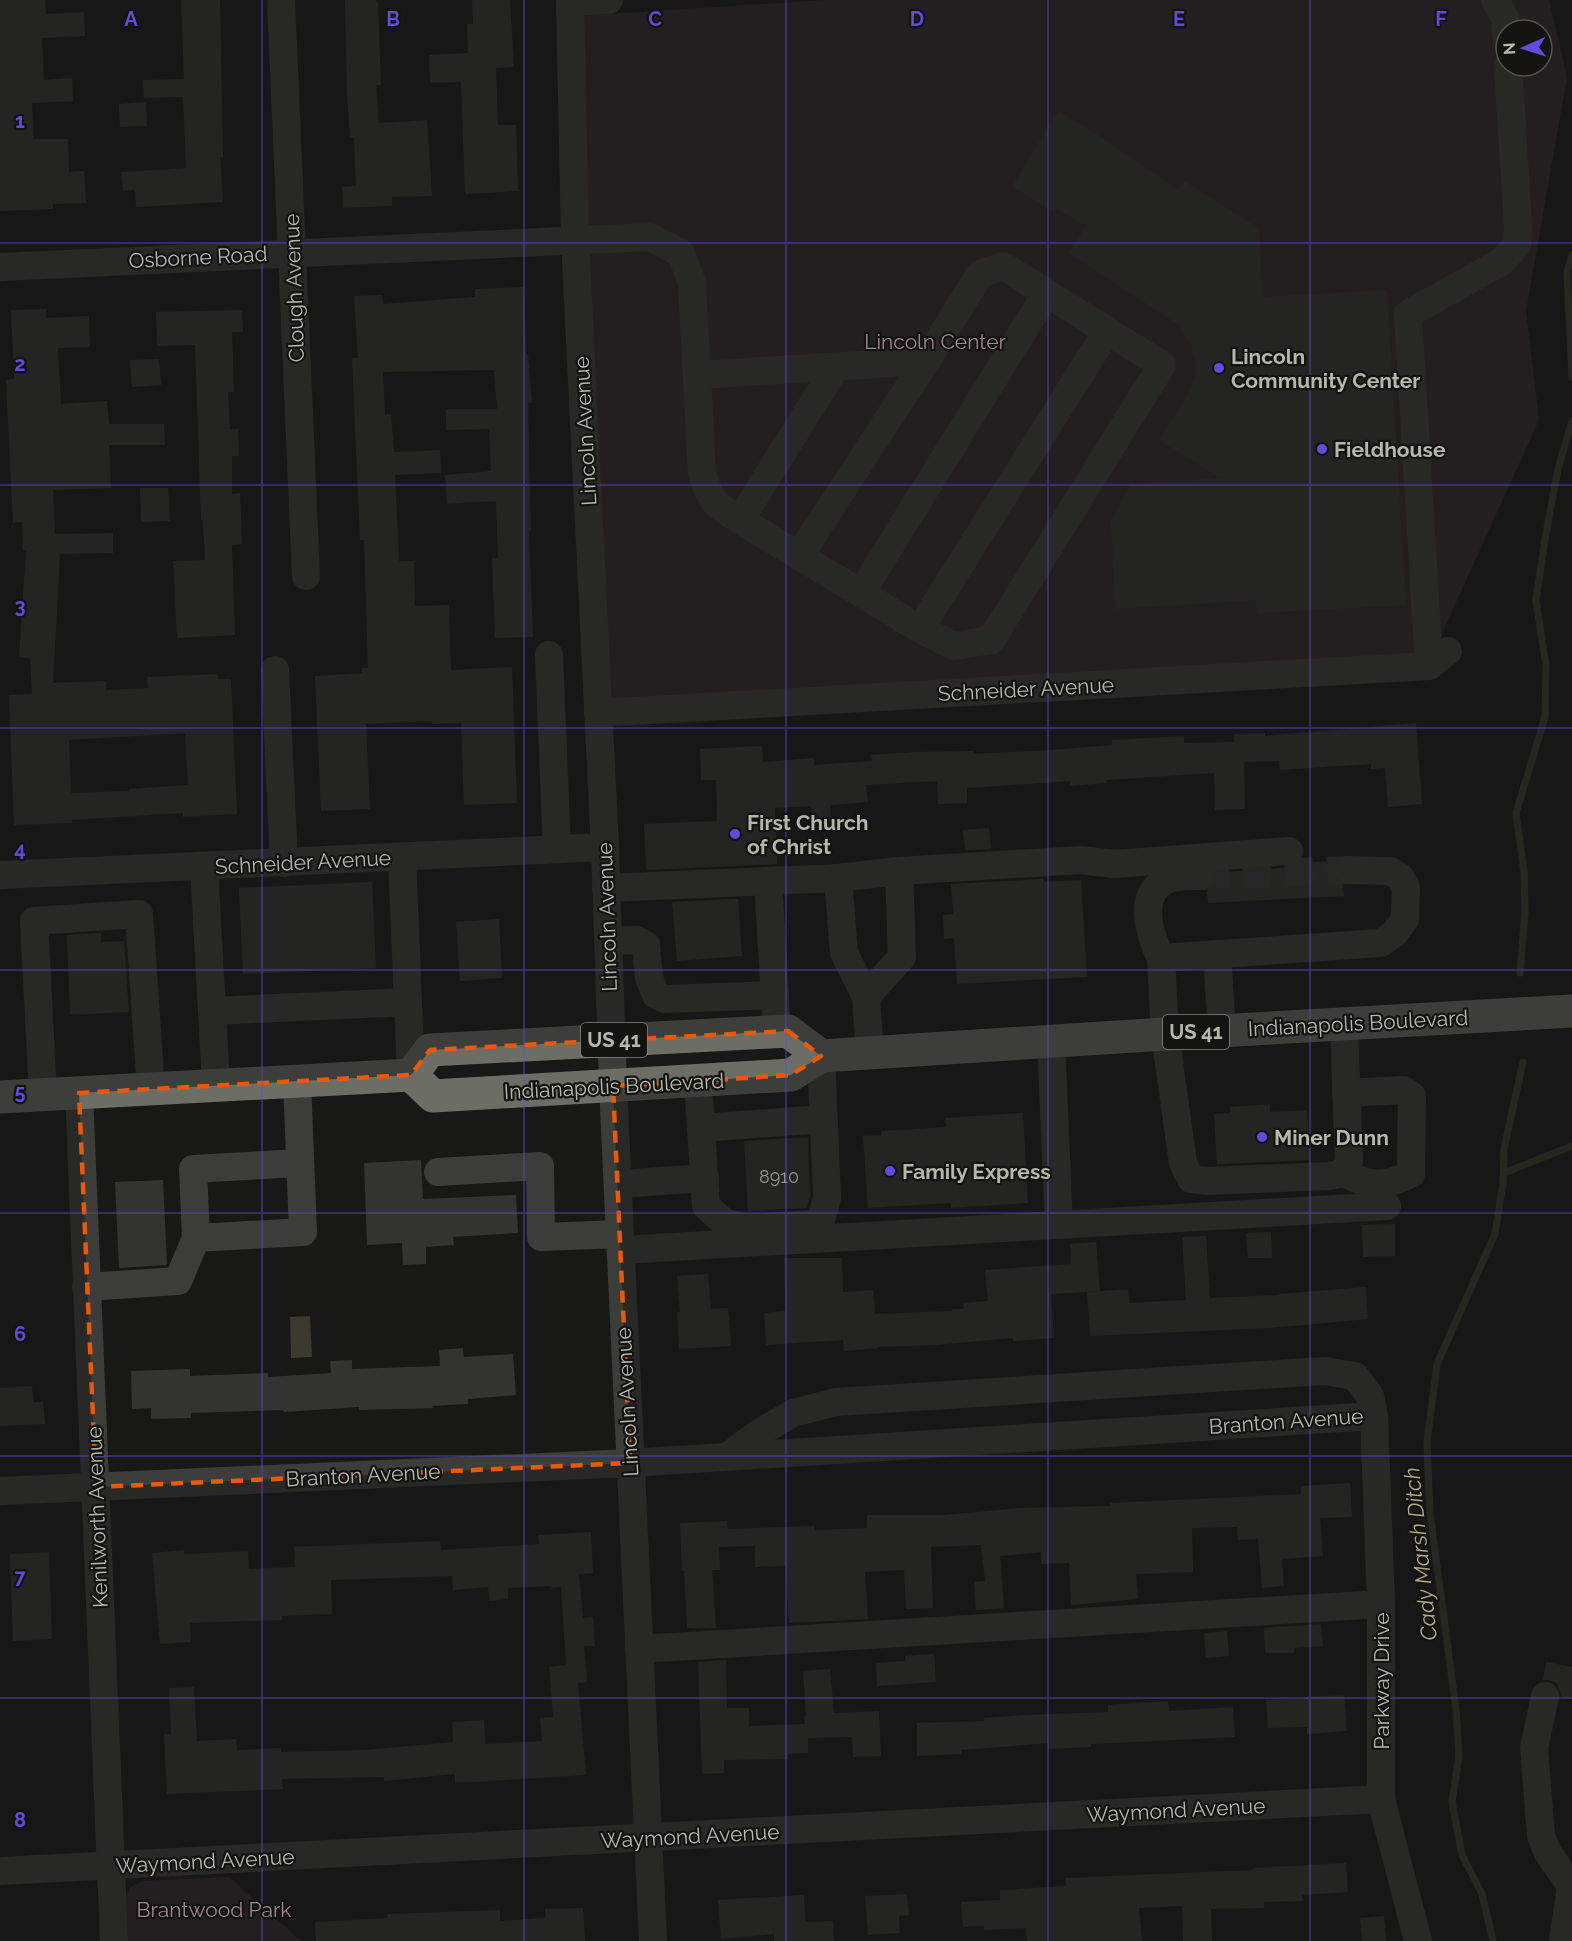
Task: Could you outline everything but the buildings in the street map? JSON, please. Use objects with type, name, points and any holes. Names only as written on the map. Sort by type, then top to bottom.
[{"type":"highway","name":"Indianapolis Boulevard","points":[[411,1075],[433,1096],[791,1076],[821,1056],[1572,1011]]},
{"type":"highway","name":"US 41","points":[[411,1075],[430,1050],[788,1031],[821,1056]]},
{"type":"highway","points":[[0,1097],[411,1075]]},
{"type":"street","name":"Clough Avenue","points":[[281,0],[306,576]]},
{"type":"street","points":[[571,1],[609,0]]},
{"type":"street","points":[[1495,0],[1505,18]]},
{"type":"street","name":"Lincoln Avenue","points":[[571,1],[575,240],[605,847],[613,1086],[653,1941]]},
{"type":"street","name":"Schneider Avenue","points":[[598,713],[1439,659],[1408,314],[1501,262],[1517,245],[1518,225],[1509,78]]},
{"type":"street","name":"Osborne Road","points":[[0,267],[650,237],[681,253],[692,282],[702,473],[708,495],[725,511],[920,629],[954,646],[991,640],[1162,365],[1107,331]]},
{"type":"street","points":[[799,556],[980,274],[1003,267],[1107,331],[920,629]]},
{"type":"street","points":[[861,593],[1046,294]]},
{"type":"street","points":[[697,375],[926,361]]},
{"type":"street","points":[[740,520],[836,367]]},
{"type":"street","points":[[549,655],[557,849]]},
{"type":"street","points":[[275,670],[284,863]]},
{"type":"street","name":"Schneider Avenue","points":[[0,875],[605,847]]},
{"type":"street","points":[[606,888],[838,878],[1081,860],[1114,864],[1289,851]]},
{"type":"street","points":[[402,857],[411,1075]]},
{"type":"street","points":[[204,866],[216,1085]]},
{"type":"street","points":[[1161,958],[1381,943],[1394,934],[1405,920],[1406,887],[1400,877],[1390,871],[1349,870]]},
{"type":"street","points":[[84,872],[86,917]]},
{"type":"street","points":[[866,997],[902,957],[899,872]]},
{"type":"street","points":[[1201,876],[1176,877],[1161,883],[1151,895],[1148,919],[1151,939],[1161,958],[1165,1034],[1183,1163],[1191,1179],[1208,1181],[1329,1176],[1344,1173],[1362,1182],[1392,1184],[1411,1174],[1412,1096],[1403,1090],[1346,1093]]},
{"type":"street","points":[[838,878],[844,953],[866,997],[870,1053]]},
{"type":"street","points":[[768,881],[776,1032]]},
{"type":"street","points":[[43,1095],[34,921],[139,914],[151,1089]]},
{"type":"street","points":[[608,940],[636,940],[646,945],[649,978],[657,995],[665,999],[775,995]]},
{"type":"street","points":[[1218,954],[1222,1031]]},
{"type":"street","points":[[213,1011],[408,1002]]},
{"type":"street","points":[[1344,1025],[1349,1160],[1344,1173]]},
{"type":"street","points":[[1051,1042],[1059,1225]]},
{"type":"street","points":[[698,1081],[706,1206],[724,1222],[746,1228],[814,1224],[821,1220],[827,1198],[821,1056]]},
{"type":"street","points":[[196,1238],[303,1232],[297,1081]]},
{"type":"street","name":"Kenilworth Avenue","points":[[79,1093],[114,1941]]},
{"type":"street","points":[[701,1128],[822,1119]]},
{"type":"street","points":[[86,1287],[178,1281],[196,1238],[192,1169],[299,1163]]},
{"type":"street","points":[[438,1172],[540,1166],[541,1237],[620,1242],[1059,1225],[1387,1206]]},
{"type":"street","points":[[618,1184],[705,1178]]},
{"type":"street","name":"Branton Avenue","points":[[0,1491],[630,1463],[727,1457],[1374,1416],[1370,1396],[1355,1376],[1324,1371],[836,1402],[793,1413],[759,1433],[727,1457]]},
{"type":"street","name":"Parkway Drive","points":[[1374,1416],[1381,1605],[1381,1799],[1418,1941]]},
{"type":"street","points":[[639,1649],[1381,1605]]},
{"type":"street","points":[[1545,1696],[1534,1748],[1541,1836],[1548,1853],[1571,1886],[1563,1941]]},
{"type":"street","name":"Waymond Avenue","points":[[0,1871],[1381,1799]]},
{"type":"highlighted area","points":[[788,1031],[821,1056],[791,1075],[613,1086],[630,1463],[96,1487],[79,1093],[411,1075],[430,1050]]},
{"type":"green space","name":"Lincoln Center","points":[[827,0],[1549,0],[1553,18],[1494,18],[1494,78],[1554,78],[1554,21],[1567,77],[1526,311],[1539,420],[1433,653],[607,704],[579,16]]},
{"type":"green space","name":"Brantwood Park","points":[[229,1877],[301,1941],[128,1941],[126,1899],[130,1887],[143,1881]]},
{"type":"shaded area","points":[[310,1316],[312,1357],[291,1358],[290,1317]]},
{"type":"waterway","name":"Cady Marsh Ditch","points":[[1572,255],[1567,272],[1572,377]]},
{"type":"waterway","name":"Cady Marsh Ditch","points":[[1520,973],[1525,912],[1524,872],[1516,813],[1545,717],[1546,666],[1536,600],[1558,469],[1572,421]]},
{"type":"waterway","name":"Cady Marsh Ditch","points":[[1493,1941],[1482,1894],[1462,1855],[1452,1802],[1459,1756],[1456,1709],[1430,1513],[1427,1443],[1437,1364],[1495,1234],[1503,1183],[1504,1149],[1523,1062]]},
{"type":"waterway","points":[[1504,1173],[1572,1146]]},
{"type":"tunnel","points":[[1201,876],[1349,870]]},
{"type":"place","name":"Lincoln Community Center","points":[[1219,368]]},
{"type":"place","name":"Fieldhouse","points":[[1322,449]]},
{"type":"place","name":"First Church of Christ","points":[[735,834]]},
{"type":"place","name":"Miner Dunn","points":[[1262,1137]]},
{"type":"place","name":"Family Express","points":[[890,1171]]}]
